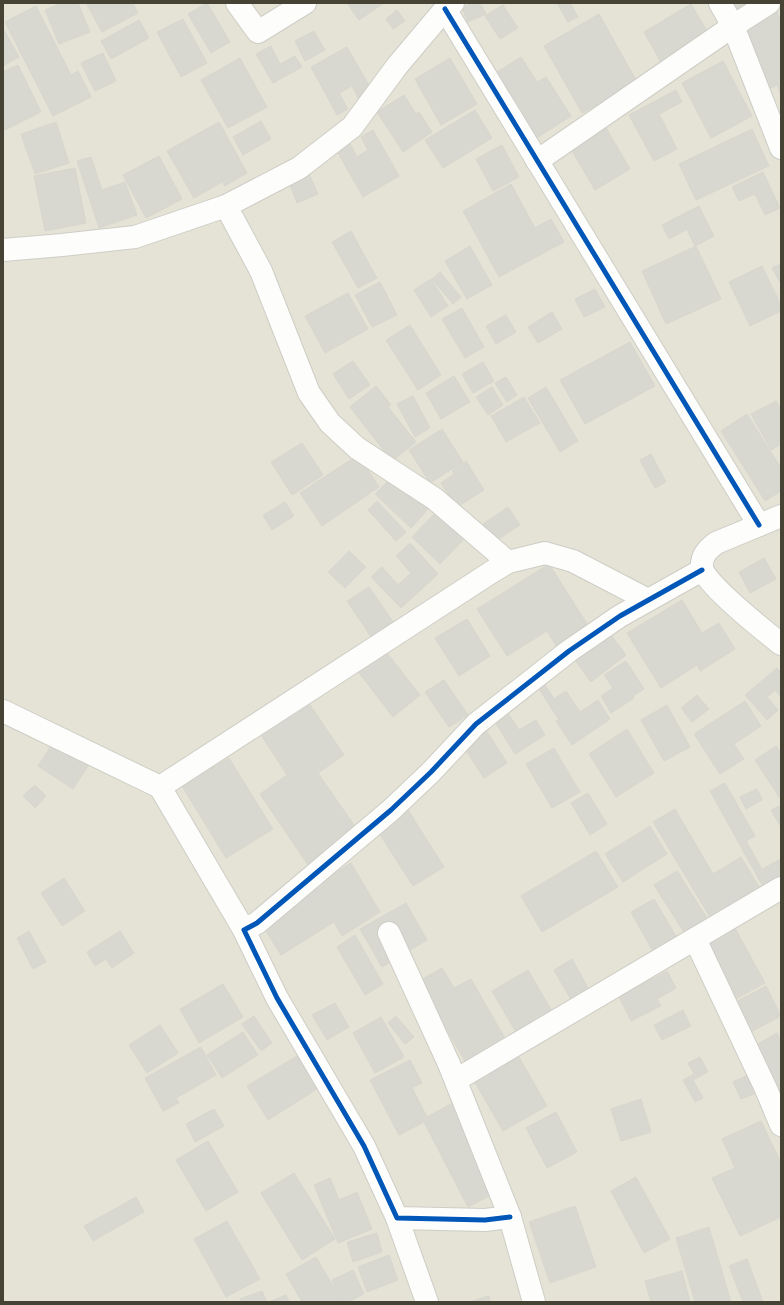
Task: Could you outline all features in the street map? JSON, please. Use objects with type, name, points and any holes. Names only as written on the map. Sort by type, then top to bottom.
[{"type":"street","points":[[237,3],[258,32],[305,3]]},
{"type":"street","points":[[720,3],[734,26],[781,148]]},
{"type":"street","points":[[537,161],[769,3]]},
{"type":"street","points":[[3,250],[135,237],[226,206],[299,168],[352,127],[397,66],[449,6],[537,161],[759,525]]},
{"type":"street","points":[[226,206],[261,271],[309,393],[330,423],[357,448],[435,499],[508,562]]},
{"type":"street","points":[[781,516],[716,543],[707,550],[702,558],[702,570],[710,582],[751,620],[781,644]]},
{"type":"street","points":[[160,787],[508,562],[545,553],[573,561],[648,600]]},
{"type":"street","points":[[244,930],[257,923],[391,810],[431,772],[482,719],[569,651],[620,616],[702,570]]},
{"type":"street","points":[[3,711],[160,787],[244,930],[277,998],[364,1146],[397,1218],[427,1302]]},
{"type":"street","points":[[456,1080],[781,888]]},
{"type":"street","points":[[389,933],[456,1080],[510,1217],[534,1302]]},
{"type":"street","points":[[695,939],[781,1124]]},
{"type":"street","points":[[397,1218],[485,1220],[510,1217]]},
{"type":"shaded area","points":[[3,3],[781,3],[781,1302],[3,1302]]},
{"type":"building","points":[[62,3],[78,3],[90,32],[59,44],[45,10]]},
{"type":"building","points":[[86,3],[133,3],[138,13],[102,32]]},
{"type":"building","points":[[207,3],[230,42],[211,53],[188,14]]},
{"type":"building","points":[[347,3],[384,3],[359,20]]},
{"type":"building","points":[[472,3],[480,3],[486,14],[468,22],[462,8]]},
{"type":"building","points":[[557,3],[570,3],[578,17],[568,22]]},
{"type":"building","points":[[723,3],[749,3],[730,14]]},
{"type":"building","points":[[691,4],[710,36],[662,64],[644,32]]},
{"type":"building","points":[[503,5],[518,28],[500,39],[485,16]]},
{"type":"building","points":[[36,6],[71,75],[78,71],[91,97],[53,116],[5,22]]},
{"type":"building","points":[[397,10],[405,21],[393,29],[386,19]]},
{"type":"building","points":[[776,10],[781,22],[781,95],[777,85],[767,90],[741,26]]},
{"type":"building","points":[[599,14],[637,82],[582,113],[544,46]]},
{"type":"building","points":[[183,19],[207,63],[181,77],[157,32]]},
{"type":"building","points":[[139,20],[149,38],[111,59],[101,41]]},
{"type":"building","points":[[3,28],[19,57],[3,66]]},
{"type":"building","points":[[314,31],[325,50],[305,61],[295,41]]},
{"type":"building","points":[[271,46],[280,64],[295,56],[302,67],[273,83],[256,54]]},
{"type":"building","points":[[347,47],[374,94],[360,102],[352,86],[339,93],[348,109],[337,115],[311,67]]},
{"type":"building","points":[[103,53],[116,81],[95,91],[81,63]]},
{"type":"building","points":[[521,57],[537,82],[546,77],[571,116],[535,139],[494,74]]},
{"type":"building","points":[[240,58],[267,107],[228,128],[201,80]]},
{"type":"building","points":[[450,58],[477,104],[441,125],[415,79]]},
{"type":"building","points":[[723,61],[752,116],[711,138],[682,83]]},
{"type":"building","points":[[18,65],[41,112],[3,131],[3,72]]},
{"type":"building","points":[[676,90],[682,102],[659,114],[677,149],[654,161],[629,115]]},
{"type":"building","points":[[404,95],[416,114],[419,112],[432,132],[403,152],[377,112]]},
{"type":"building","points":[[475,110],[492,138],[443,168],[425,140]]},
{"type":"building","points":[[261,121],[271,139],[243,155],[233,137]]},
{"type":"building","points":[[56,122],[69,163],[35,174],[21,134]]},
{"type":"building","points":[[219,122],[247,173],[225,186],[222,182],[194,198],[167,151]]},
{"type":"building","points":[[606,128],[630,169],[595,190],[571,149]]},
{"type":"building","points":[[752,129],[769,166],[696,200],[679,164]]},
{"type":"building","points":[[373,130],[399,176],[363,197],[337,151],[350,144],[357,157],[368,150],[361,137]]},
{"type":"building","points":[[502,145],[519,177],[493,191],[476,159]]},
{"type":"building","points":[[159,156],[182,199],[146,218],[123,175]]},
{"type":"building","points":[[91,157],[102,190],[125,182],[137,215],[99,228],[77,161]]},
{"type":"building","points":[[75,168],[86,223],[45,231],[34,176]]},
{"type":"building","points":[[763,172],[780,208],[765,215],[755,194],[739,201],[732,187]]},
{"type":"building","points":[[309,174],[318,194],[297,203],[289,182]]},
{"type":"building","points":[[511,184],[535,228],[551,219],[564,242],[499,277],[463,211]]},
{"type":"building","points":[[699,206],[714,236],[695,246],[687,229],[669,239],[662,225]]},
{"type":"building","points":[[351,231],[377,278],[358,288],[332,242]]},
{"type":"building","points":[[470,246],[492,285],[467,299],[445,261]]},
{"type":"building","points":[[696,246],[721,299],[666,324],[642,271]]},
{"type":"building","points":[[781,264],[781,284],[772,268]]},
{"type":"building","points":[[762,266],[781,305],[781,311],[750,326],[729,282]]},
{"type":"building","points":[[440,272],[461,297],[453,304],[432,279]]},
{"type":"building","points":[[431,279],[448,306],[431,317],[414,290]]},
{"type":"building","points":[[380,282],[397,315],[372,327],[355,295]]},
{"type":"building","points":[[595,289],[605,307],[584,317],[575,299]]},
{"type":"building","points":[[348,293],[368,329],[325,353],[305,316]]},
{"type":"building","points":[[462,308],[484,347],[465,358],[442,319]]},
{"type":"building","points":[[552,312],[562,329],[538,343],[528,327]]},
{"type":"building","points":[[506,315],[516,332],[496,344],[486,326]]},
{"type":"building","points":[[410,325],[441,375],[418,390],[386,340]]},
{"type":"building","points":[[630,342],[655,386],[585,424],[560,380]]},
{"type":"building","points":[[353,361],[370,385],[349,399],[333,374]]},
{"type":"building","points":[[483,362],[494,381],[473,393],[462,374]]},
{"type":"building","points":[[454,376],[470,402],[441,419],[426,393]]},
{"type":"building","points":[[506,377],[517,395],[507,402],[495,383]]},
{"type":"building","points":[[376,386],[391,405],[388,407],[416,442],[392,461],[350,407]]},
{"type":"building","points":[[492,387],[503,405],[488,415],[476,397]]},
{"type":"building","points":[[546,387],[578,441],[560,452],[528,398]]},
{"type":"building","points":[[413,396],[430,428],[415,437],[397,404]]},
{"type":"building","points":[[524,397],[540,423],[506,442],[491,416]]},
{"type":"building","points":[[776,401],[781,409],[781,444],[771,450],[751,414]]},
{"type":"building","points":[[747,414],[781,468],[781,491],[765,501],[721,431]]},
{"type":"building","points":[[442,429],[463,462],[430,483],[409,450]]},
{"type":"building","points":[[302,443],[323,475],[292,495],[271,462]]},
{"type":"building","points":[[651,454],[666,482],[655,488],[640,460]]},
{"type":"building","points":[[358,455],[379,487],[322,526],[300,493]]},
{"type":"building","points":[[466,461],[484,490],[457,507],[441,483],[454,474],[452,471]]},
{"type":"building","points":[[393,476],[428,509],[411,528],[375,494]]},
{"type":"building","points":[[377,501],[406,532],[396,541],[368,510]]},
{"type":"building","points":[[285,502],[294,516],[272,530],[263,515]]},
{"type":"building","points":[[508,507],[520,525],[491,544],[480,526]]},
{"type":"building","points":[[437,511],[465,538],[440,564],[412,537]]},
{"type":"building","points":[[410,543],[438,574],[401,608],[371,577],[382,567],[398,585],[411,573],[396,556]]},
{"type":"building","points":[[349,551],[366,567],[345,588],[328,572]]},
{"type":"building","points":[[764,558],[776,579],[750,593],[739,572]]},
{"type":"building","points":[[549,564],[589,627],[557,647],[547,631],[507,656],[477,609]]},
{"type":"building","points":[[369,587],[398,629],[376,644],[347,601]]},
{"type":"building","points":[[682,600],[702,633],[719,623],[735,649],[700,671],[697,665],[661,688],[627,633]]},
{"type":"building","points":[[467,619],[490,656],[459,676],[435,638]]},
{"type":"building","points":[[609,632],[626,655],[591,682],[574,659]]},
{"type":"building","points":[[384,649],[420,695],[393,717],[357,670]]},
{"type":"building","points":[[626,661],[644,689],[633,696],[634,698],[611,713],[601,696],[613,688],[604,675]]},
{"type":"building","points":[[777,668],[781,673],[781,697],[775,690],[767,697],[778,710],[767,720],[745,695]]},
{"type":"building","points":[[444,680],[468,715],[449,727],[425,692]]},
{"type":"building","points":[[545,685],[554,699],[566,691],[580,712],[598,700],[610,719],[572,745],[556,721],[559,720],[539,689]]},
{"type":"building","points":[[697,695],[709,709],[692,722],[681,708]]},
{"type":"building","points":[[745,701],[761,726],[734,744],[744,759],[720,774],[694,734]]},
{"type":"building","points":[[308,702],[344,755],[318,773],[358,831],[308,865],[260,794],[287,775],[261,735]]},
{"type":"building","points":[[667,705],[690,747],[664,761],[641,720]]},
{"type":"building","points":[[506,710],[519,730],[536,720],[545,735],[515,754],[493,719]]},
{"type":"building","points":[[484,727],[507,763],[484,778],[461,743]]},
{"type":"building","points":[[627,729],[654,773],[616,797],[589,754]]},
{"type":"building","points":[[56,738],[92,760],[73,789],[38,766]]},
{"type":"building","points":[[776,746],[781,753],[781,800],[755,760]]},
{"type":"building","points":[[554,748],[580,792],[552,808],[526,764]]},
{"type":"building","points":[[229,758],[273,829],[226,858],[182,786]]},
{"type":"building","points":[[725,783],[755,836],[746,841],[762,869],[781,859],[781,886],[767,894],[710,791]]},
{"type":"building","points":[[35,785],[46,796],[35,808],[23,796]]},
{"type":"building","points":[[757,789],[762,800],[746,809],[740,797]]},
{"type":"building","points":[[588,793],[607,824],[590,835],[571,803]]},
{"type":"building","points":[[781,805],[781,827],[771,810]]},
{"type":"building","points":[[675,809],[713,874],[741,857],[765,897],[716,927],[653,822]]},
{"type":"building","points":[[408,810],[444,867],[413,886],[377,830]]},
{"type":"building","points":[[650,826],[667,854],[623,882],[605,854]]},
{"type":"building","points":[[596,851],[618,887],[542,932],[521,896]]},
{"type":"building","points":[[351,863],[380,912],[342,936],[334,922],[281,955],[259,920]]},
{"type":"building","points":[[677,871],[714,929],[691,943],[654,885]]},
{"type":"building","points":[[64,878],[85,911],[62,926],[41,893]]},
{"type":"building","points":[[654,899],[683,948],[659,962],[631,912]]},
{"type":"building","points":[[406,903],[427,940],[382,967],[360,929]]},
{"type":"building","points":[[735,928],[765,983],[732,1001],[702,946]]},
{"type":"building","points":[[29,931],[46,962],[33,969],[17,938]]},
{"type":"building","points":[[120,931],[134,953],[112,968],[106,959],[95,966],[87,952]]},
{"type":"building","points":[[355,935],[383,984],[365,995],[337,947]]},
{"type":"building","points":[[572,959],[594,999],[577,1010],[554,970]]},
{"type":"building","points":[[442,968],[454,988],[471,979],[510,1047],[470,1070],[419,981]]},
{"type":"building","points":[[528,970],[556,1018],[520,1039],[492,991]]},
{"type":"building","points":[[667,971],[676,988],[657,999],[661,1006],[631,1021],[619,997]]},
{"type":"building","points":[[223,984],[243,1017],[199,1043],[180,1009]]},
{"type":"building","points":[[766,986],[781,1016],[747,1034],[732,1004]]},
{"type":"building","points":[[335,1003],[349,1027],[327,1040],[312,1015]]},
{"type":"building","points":[[683,1010],[691,1026],[662,1040],[654,1025]]},
{"type":"building","points":[[254,1016],[272,1043],[261,1051],[242,1024]]},
{"type":"building","points":[[396,1016],[414,1037],[405,1044],[388,1023]]},
{"type":"building","points":[[381,1017],[404,1057],[375,1073],[353,1033]]},
{"type":"building","points":[[160,1025],[178,1053],[147,1073],[129,1045]]},
{"type":"building","points":[[243,1032],[258,1055],[222,1078],[207,1055]]},
{"type":"building","points":[[777,1033],[781,1041],[781,1109],[747,1050]]},
{"type":"building","points":[[201,1047],[216,1075],[176,1098],[179,1103],[163,1111],[145,1078]]},
{"type":"building","points":[[516,1052],[547,1106],[503,1131],[472,1077]]},
{"type":"building","points":[[297,1056],[317,1089],[268,1120],[247,1086]]},
{"type":"building","points":[[700,1057],[708,1072],[693,1080],[703,1098],[695,1102],[683,1080],[694,1074],[688,1063]]},
{"type":"building","points":[[410,1060],[422,1083],[412,1088],[427,1117],[458,1100],[504,1188],[468,1207],[424,1122],[399,1135],[370,1080]]},
{"type":"building","points":[[748,1075],[756,1093],[741,1099],[733,1082]]},
{"type":"building","points":[[641,1099],[651,1132],[621,1141],[611,1109]]},
{"type":"building","points":[[214,1109],[224,1126],[195,1142],[186,1124]]},
{"type":"building","points":[[556,1112],[577,1152],[547,1168],[526,1128]]},
{"type":"building","points":[[761,1121],[781,1163],[781,1217],[740,1236],[712,1178],[735,1168],[722,1139]]},
{"type":"building","points":[[208,1141],[238,1192],[206,1211],[176,1160]]},
{"type":"building","points":[[294,1173],[335,1239],[302,1260],[261,1193]]},
{"type":"building","points":[[636,1177],[670,1239],[644,1253],[611,1191]]},
{"type":"building","points":[[330,1178],[339,1200],[357,1192],[372,1229],[338,1243],[314,1185]]},
{"type":"building","points":[[136,1197],[144,1212],[93,1241],[84,1226]]},
{"type":"building","points":[[575,1206],[596,1267],[550,1283],[529,1222]]},
{"type":"building","points":[[227,1221],[260,1279],[226,1297],[194,1239]]},
{"type":"building","points":[[709,1227],[731,1302],[695,1302],[676,1238]]},
{"type":"building","points":[[377,1233],[382,1252],[353,1262],[347,1242]]},
{"type":"building","points":[[389,1255],[398,1280],[367,1292],[358,1267]]},
{"type":"building","points":[[316,1257],[342,1301],[302,1302],[286,1274]]},
{"type":"building","points":[[747,1259],[763,1302],[743,1302],[729,1266]]},
{"type":"building","points":[[353,1270],[364,1294],[348,1302],[342,1302],[332,1280]]},
{"type":"building","points":[[682,1271],[690,1302],[651,1302],[645,1281]]},
{"type":"building","points":[[262,1291],[267,1302],[241,1302],[240,1299]]},
{"type":"building","points":[[286,1295],[289,1302],[269,1302]]},
{"type":"building","points":[[489,1296],[490,1302],[469,1302]]},
{"type":"cycle path","points":[[445,9],[759,525]]},
{"type":"cycle path","points":[[510,1217],[485,1220],[397,1218],[364,1146],[277,998],[244,930],[257,923],[391,810],[431,772],[476,724],[569,651],[620,616],[702,570]]}]
